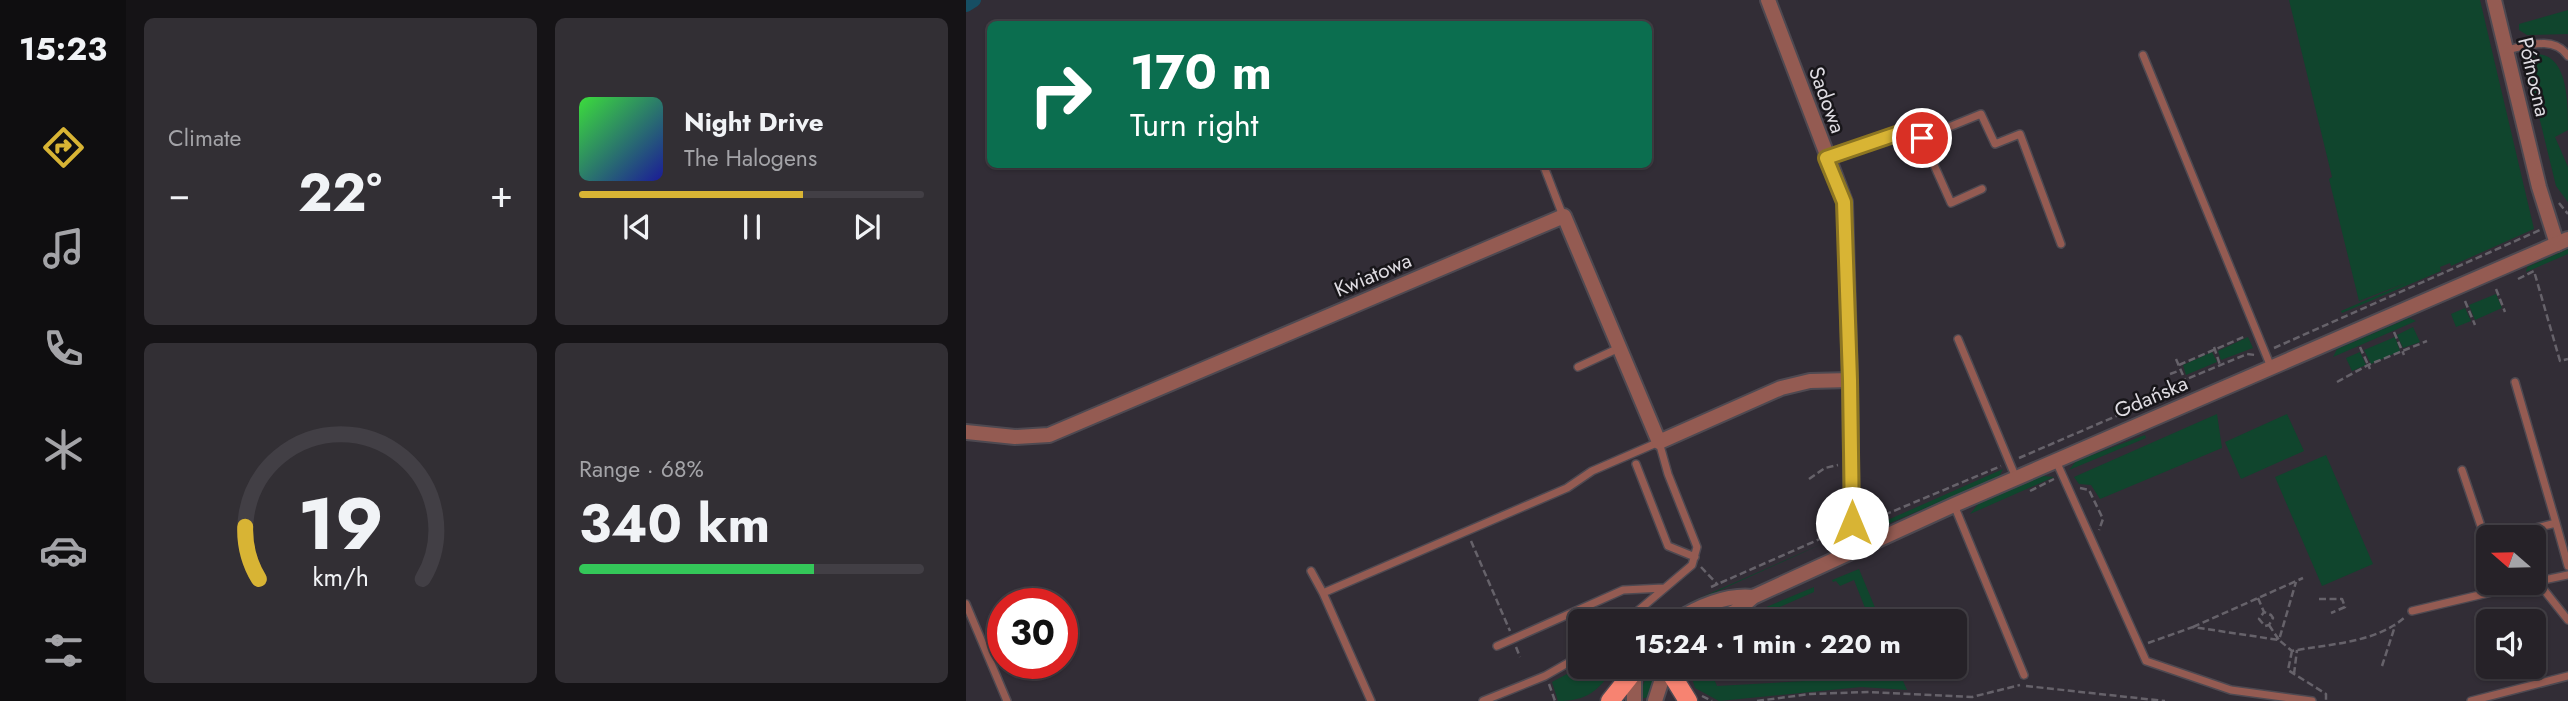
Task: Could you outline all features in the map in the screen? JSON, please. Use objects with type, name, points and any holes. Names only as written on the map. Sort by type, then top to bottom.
[{"type":"main road","points":[[1610,701],[1628,679]]},
{"type":"main road","points":[[1674,679],[1688,701]]},
{"type":"street","name":"Sadowa","points":[[1768,0],[1844,202],[1852,534],[1858,549]]},
{"type":"street","name":"Północna","points":[[2494,0],[2549,225],[2562,242]]},
{"type":"street","points":[[1564,216],[1659,442],[1781,388],[1810,381],[1850,380]]},
{"type":"street","name":"Kwiatowa","points":[[966,432],[1015,437],[1049,435],[1564,216]]},
{"type":"street","name":"Gdańska","points":[[1739,609],[1753,597],[1954,505],[2562,242]]},
{"type":"street","name":"Gdańska","points":[[1698,609],[1741,595],[1753,597]]},
{"type":"street","points":[[1634,701],[1635,679]]},
{"type":"street","points":[[1655,701],[1663,679]]},
{"type":"lane","points":[[2506,50],[2545,42],[2564,49],[2568,56]]},
{"type":"lane","points":[[2143,55],[2272,368]]},
{"type":"lane","points":[[1922,138],[1981,114],[1995,144],[2020,134],[2061,244]]},
{"type":"lane","points":[[1826,158],[1905,131],[1922,138],[1951,202],[1982,189]]},
{"type":"lane","points":[[1545,168],[1564,216]]},
{"type":"lane","points":[[1958,339],[2016,478]]},
{"type":"lane","points":[[1578,368],[1619,348]]},
{"type":"lane","points":[[2515,382],[2568,566]]},
{"type":"lane","points":[[1323,593],[1567,488],[1592,471],[1659,442],[1668,474],[1697,547],[1692,565],[1640,609]]},
{"type":"lane","points":[[2056,461],[2146,661],[2231,690],[2312,701]]},
{"type":"lane","points":[[1636,464],[1668,546],[1695,557]]},
{"type":"lane","points":[[2462,470],[2481,525]]},
{"type":"lane","points":[[1954,505],[2024,675]]},
{"type":"lane","points":[[2546,526],[2556,523]]},
{"type":"lane","points":[[1311,571],[1371,701]]},
{"type":"lane","points":[[2546,580],[2568,575]]},
{"type":"lane","points":[[1497,646],[1623,590],[1664,588]]},
{"type":"lane","points":[[2412,611],[2479,595]]},
{"type":"lane","points":[[2546,595],[2568,620]]},
{"type":"lane","points":[[966,604],[1007,701]]},
{"type":"lane","points":[[1483,701],[1545,676],[1568,663]]},
{"type":"lane","points":[[2471,701],[2568,676]]},
{"type":"path","points":[[1867,523],[2172,392],[2185,380],[2247,354],[2264,352],[2538,231]]},
{"type":"path","points":[[2518,279],[2534,271],[2560,361],[2568,359]]},
{"type":"path","points":[[2496,289],[2505,312]]},
{"type":"path","points":[[2465,302],[2475,325]]},
{"type":"path","points":[[2340,311],[2342,317]]},
{"type":"path","points":[[2179,365],[2256,331]]},
{"type":"path","points":[[2394,332],[2403,353]]},
{"type":"path","points":[[2337,382],[2427,341]]},
{"type":"path","points":[[2360,347],[2369,367]]},
{"type":"path","points":[[2214,348],[2220,365]]},
{"type":"path","points":[[2176,359],[2185,380]]},
{"type":"path","points":[[2170,374],[2181,370]]},
{"type":"path","points":[[1809,479],[1825,468],[1838,465]]},
{"type":"path","points":[[1707,589],[1829,535],[1838,522]]},
{"type":"path","points":[[1467,531],[1520,657]]},
{"type":"path","points":[[1701,567],[1718,584]]},
{"type":"path","points":[[2139,646],[2193,627],[2303,578]]},
{"type":"path","points":[[2278,640],[2296,582]]},
{"type":"path","points":[[2258,598],[2264,612]]},
{"type":"path","points":[[2319,599],[2342,599],[2345,607],[2331,613]]},
{"type":"path","points":[[1670,609],[1675,605]]},
{"type":"path","points":[[2269,625],[2278,640],[2292,651],[2353,640],[2395,626],[2412,611]]},
{"type":"path","points":[[2264,612],[2259,619],[2264,625],[2269,625]]},
{"type":"path","points":[[2264,612],[2268,612],[2273,618],[2269,625]]},
{"type":"path","points":[[2382,666],[2395,626]]},
{"type":"path","points":[[2193,627],[2278,640]]},
{"type":"path","points":[[2294,674],[2297,650]]},
{"type":"path","points":[[2292,651],[2288,670],[2326,694],[2326,701]]},
{"type":"path","points":[[2290,661],[2296,662]]},
{"type":"path","points":[[1549,682],[1555,701]]},
{"type":"path","points":[[1757,701],[1811,694],[1869,692],[1972,697],[2027,685],[2165,701]]},
{"type":"green space","points":[[2289,0],[2480,0],[2534,229],[2451,266],[2450,263],[2440,267],[2441,271],[2342,313],[2341,311],[2408,282],[2359,301]]},
{"type":"green space","points":[[2568,10],[2568,34],[2527,35],[2519,30],[2519,24]]},
{"type":"green space","points":[[2535,54],[2546,56],[2554,62],[2564,81],[2568,130],[2555,137],[2568,167],[2568,202],[2556,186],[2525,59]]},
{"type":"green space","points":[[2568,249],[2568,254],[2526,272],[2527,267]]},
{"type":"green space","points":[[2496,294],[2502,308],[2475,320],[2469,305]]},
{"type":"green space","points":[[2465,308],[2471,321],[2456,327],[2451,314]]},
{"type":"green space","points":[[2409,318],[2416,321],[2333,357],[2337,349]]},
{"type":"green space","points":[[2413,327],[2420,342],[2403,348],[2397,335]]},
{"type":"green space","points":[[2248,337],[2253,348],[2221,360],[2218,351]]},
{"type":"green space","points":[[2395,337],[2400,351],[2371,364],[2364,350]]},
{"type":"green space","points":[[2212,352],[2217,362],[2186,375],[2183,365]]},
{"type":"green space","points":[[2360,352],[2366,365],[2352,371],[2346,358]]},
{"type":"green space","points":[[2217,414],[2222,448],[2100,499],[2091,485],[2079,484],[2074,477]]},
{"type":"green space","points":[[2287,414],[2304,451],[2241,479],[2225,442]]},
{"type":"green space","points":[[2145,435],[2146,438],[2069,470],[2076,461]]},
{"type":"green space","points":[[2326,455],[2373,564],[2322,586],[2275,477]]},
{"type":"green space","points":[[2003,469],[1999,477],[1883,526],[1874,526]]},
{"type":"green space","points":[[2043,476],[2054,477],[1970,514],[1978,504]]},
{"type":"green space","points":[[1824,543],[1680,609],[1693,601]]},
{"type":"green space","points":[[1859,569],[1876,609],[1865,609],[1854,580],[1840,586],[1832,580]]},
{"type":"green space","points":[[1814,587],[1814,592],[1775,609],[1764,608]]},
{"type":"green space","points":[[1568,673],[1568,679],[1605,679],[1585,697],[1568,701],[1558,701],[1552,682]]},
{"type":"green space","points":[[1645,679],[1653,679],[1648,697],[1641,699]]},
{"type":"green space","points":[[1692,679],[1714,679],[1717,686],[1805,679],[1902,679],[1907,690],[1861,687],[1719,701],[1695,688]]},
{"type":"waterway","points":[[966,5],[974,0]]},
{"type":"route","points":[[1852,523],[1844,202],[1826,158],[1905,131],[1922,138]]}]
